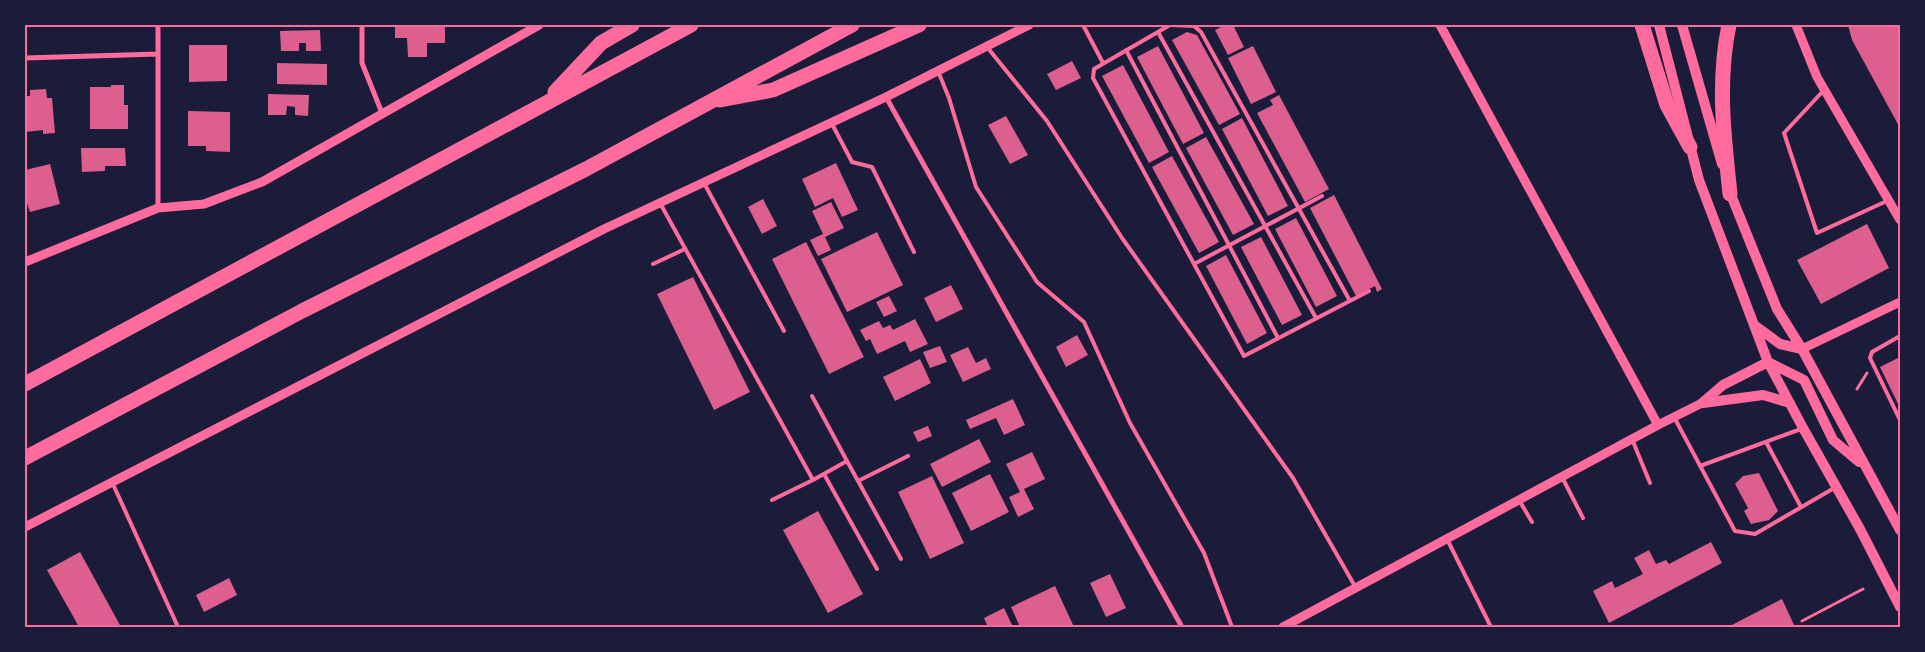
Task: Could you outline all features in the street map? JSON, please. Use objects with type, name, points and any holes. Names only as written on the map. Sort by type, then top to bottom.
[{"type":"highway","points":[[545,102],[601,43],[632,25]]},
{"type":"highway","points":[[25,384],[690,25]]},
{"type":"highway","points":[[25,458],[302,311],[586,169],[706,102],[852,25]]},
{"type":"highway","points":[[706,102],[773,90],[919,25]]},
{"type":"highway","points":[[1642,25],[1667,105],[1690,147]]},
{"type":"highway","points":[[1729,25],[1723,52],[1722,110],[1730,194]]},
{"type":"main road","points":[[1659,25],[1699,180],[1756,326],[1768,362],[1900,607]]},
{"type":"main road","points":[[1682,25],[1730,194],[1777,309],[1802,349],[1900,530]]},
{"type":"main road","points":[[1756,326],[1780,344],[1802,349]]},
{"type":"main road","points":[[1702,403],[1723,385],[1768,362]]},
{"type":"main road","points":[[1768,362],[1804,380],[1833,440],[1864,465]]},
{"type":"main road","points":[[1702,403],[1763,395],[1790,403]]},
{"type":"street","points":[[158,25],[158,208]]},
{"type":"street","points":[[362,25],[362,63],[382,113]]},
{"type":"street","points":[[25,262],[158,208],[204,204],[262,182],[539,25]]},
{"type":"street","points":[[25,527],[604,229],[886,97],[1029,25]]},
{"type":"street","points":[[1440,25],[1658,425]]},
{"type":"street","points":[[1796,25],[1817,77],[1900,220]]},
{"type":"street","points":[[25,58],[158,54]]},
{"type":"street","points":[[886,97],[1182,627]]},
{"type":"street","points":[[1802,349],[1900,302]]},
{"type":"street","points":[[1283,627],[1702,403]]},
{"type":"lane","points":[[1083,25],[1103,63]]},
{"type":"lane","points":[[1350,301],[1201,32],[1194,26],[1171,25],[1094,68],[1093,78],[1244,356],[1316,318],[1350,301],[1369,291]]},
{"type":"lane","points":[[1158,32],[1316,318]]},
{"type":"lane","points":[[986,46],[1047,121],[1122,238],[1293,478],[1356,588]]},
{"type":"lane","points":[[1126,50],[1278,338]]},
{"type":"lane","points":[[938,71],[949,98],[976,187],[1037,282],[1084,322],[1130,423],[1204,553],[1232,627]]},
{"type":"lane","points":[[1824,90],[1784,133],[1817,233],[1889,200]]},
{"type":"lane","points":[[831,122],[852,162],[872,167],[914,252]]},
{"type":"lane","points":[[704,183],[784,331]]},
{"type":"lane","points":[[1194,264],[1322,196]]},
{"type":"lane","points":[[660,203],[813,480]]},
{"type":"lane","points":[[653,264],[685,249]]},
{"type":"lane","points":[[1900,336],[1872,352],[1870,358],[1900,420]]},
{"type":"lane","points":[[812,396],[901,559]]},
{"type":"lane","points":[[1674,417],[1735,531],[1755,534],[1836,487]]},
{"type":"lane","points":[[1700,466],[1803,428]]},
{"type":"lane","points":[[1632,439],[1650,483]]},
{"type":"lane","points":[[1766,442],[1801,507]]},
{"type":"lane","points":[[858,481],[908,456]]},
{"type":"lane","points":[[772,500],[847,461]]},
{"type":"lane","points":[[824,474],[877,569]]},
{"type":"lane","points":[[1562,477],[1582,518]]},
{"type":"lane","points":[[112,482],[178,627]]},
{"type":"lane","points":[[1519,500],[1532,522]]},
{"type":"lane","points":[[1447,539],[1491,627]]},
{"type":"path","points":[[1802,621],[1863,589]]},
{"type":"building","points":[[395,25],[445,25],[445,43],[427,43],[427,57],[408,57],[407,38],[395,38]]},
{"type":"building","points":[[1225,25],[1233,25],[1244,47],[1228,55],[1215,30]]},
{"type":"building","points":[[1848,25],[1900,25],[1900,128],[1852,40]]},
{"type":"building","points":[[320,30],[321,51],[306,51],[306,43],[299,43],[299,51],[281,51],[280,31]]},
{"type":"building","points":[[1187,32],[1197,35],[1240,114],[1219,125],[1172,40]]},
{"type":"building","points":[[189,45],[227,45],[227,81],[189,82]]},
{"type":"building","points":[[1158,46],[1204,133],[1183,144],[1137,57]]},
{"type":"building","points":[[1253,46],[1276,92],[1251,104],[1228,58]]},
{"type":"building","points":[[1072,61],[1081,78],[1056,90],[1047,74]]},
{"type":"building","points":[[277,63],[327,64],[327,85],[277,84]]},
{"type":"building","points":[[1123,65],[1169,152],[1149,163],[1102,76]]},
{"type":"building","points":[[111,85],[124,85],[124,105],[128,105],[128,129],[90,129],[90,87],[111,87]]},
{"type":"building","points":[[46,89],[47,98],[52,98],[55,133],[43,134],[43,130],[25,132],[25,96],[30,96],[30,90]]},
{"type":"building","points":[[268,94],[309,95],[308,116],[295,115],[295,107],[287,106],[286,115],[268,115]]},
{"type":"building","points":[[1279,95],[1329,189],[1305,202],[1257,113],[1273,105],[1270,100]]},
{"type":"building","points":[[188,111],[230,112],[230,152],[206,151],[206,146],[188,146]]},
{"type":"building","points":[[1006,116],[1028,155],[1010,164],[988,125]]},
{"type":"building","points":[[1242,118],[1288,206],[1268,216],[1222,129]]},
{"type":"building","points":[[1206,137],[1254,224],[1233,235],[1186,148]]},
{"type":"building","points":[[81,148],[125,148],[126,166],[105,166],[105,171],[82,172]]},
{"type":"building","points":[[1172,156],[1219,242],[1199,253],[1152,167]]},
{"type":"building","points":[[836,163],[858,210],[842,217],[833,198],[815,207],[802,179]]},
{"type":"building","points":[[50,164],[60,204],[30,212],[27,203],[25,204],[25,170]]},
{"type":"building","points":[[1334,195],[1382,289],[1377,292],[1375,286],[1356,296],[1310,208]]},
{"type":"building","points":[[763,199],[777,226],[762,234],[748,207]]},
{"type":"building","points":[[831,202],[844,228],[825,237],[831,250],[818,256],[810,240],[823,234],[812,211]]},
{"type":"building","points":[[1296,218],[1337,296],[1316,307],[1275,229]]},
{"type":"building","points":[[1867,224],[1889,268],[1821,304],[1797,260]]},
{"type":"building","points":[[877,232],[903,285],[847,312],[821,259]]},
{"type":"building","points":[[1261,237],[1302,315],[1282,325],[1241,247]]},
{"type":"building","points":[[806,242],[864,357],[829,374],[772,259]]},
{"type":"building","points":[[1226,255],[1267,333],[1247,344],[1206,266]]},
{"type":"building","points":[[693,277],[750,392],[714,410],[657,294]]},
{"type":"building","points":[[951,285],[963,309],[936,322],[924,298]]},
{"type":"building","points":[[889,296],[897,311],[884,317],[876,302]]},
{"type":"building","points":[[915,319],[928,344],[910,352],[905,341],[877,354],[870,339],[866,341],[860,330],[879,321],[883,328],[890,325],[893,330]]},
{"type":"building","points":[[1077,335],[1088,355],[1066,367],[1056,347]]},
{"type":"building","points":[[940,346],[947,362],[930,368],[923,352]]},
{"type":"building","points":[[968,347],[976,363],[986,358],[991,369],[963,382],[950,355]]},
{"type":"building","points":[[1900,357],[1900,408],[1880,367]]},
{"type":"building","points":[[920,359],[931,383],[895,401],[883,377]]},
{"type":"building","points":[[1013,399],[1025,425],[1004,435],[996,418],[970,429],[966,420]]},
{"type":"building","points":[[928,426],[932,436],[918,442],[913,432]]},
{"type":"building","points":[[979,439],[991,462],[942,487],[930,464]]},
{"type":"building","points":[[1032,452],[1045,479],[1024,489],[1034,509],[1018,517],[1009,497],[1020,492],[1006,464]]},
{"type":"building","points":[[1759,473],[1778,511],[1769,520],[1751,524],[1744,511],[1748,508],[1735,484],[1743,476]]},
{"type":"building","points":[[990,474],[1009,512],[971,531],[952,493]]},
{"type":"building","points":[[932,476],[964,543],[930,559],[898,492]]},
{"type":"building","points":[[818,511],[863,594],[828,613],[783,530]]},
{"type":"building","points":[[1711,542],[1722,563],[1609,623],[1593,591],[1612,581],[1615,588],[1643,574],[1634,558],[1649,550],[1656,564],[1666,560],[1669,564]]},
{"type":"building","points":[[80,552],[121,627],[79,627],[47,570]]},
{"type":"building","points":[[1110,574],[1126,608],[1106,617],[1090,583]]},
{"type":"building","points":[[229,578],[237,595],[204,612],[196,595]]},
{"type":"building","points":[[1055,586],[1074,627],[1020,627],[1011,607]]},
{"type":"building","points":[[1782,599],[1795,627],[1728,627]]},
{"type":"building","points":[[1004,608],[1013,627],[988,627],[984,618]]}]
